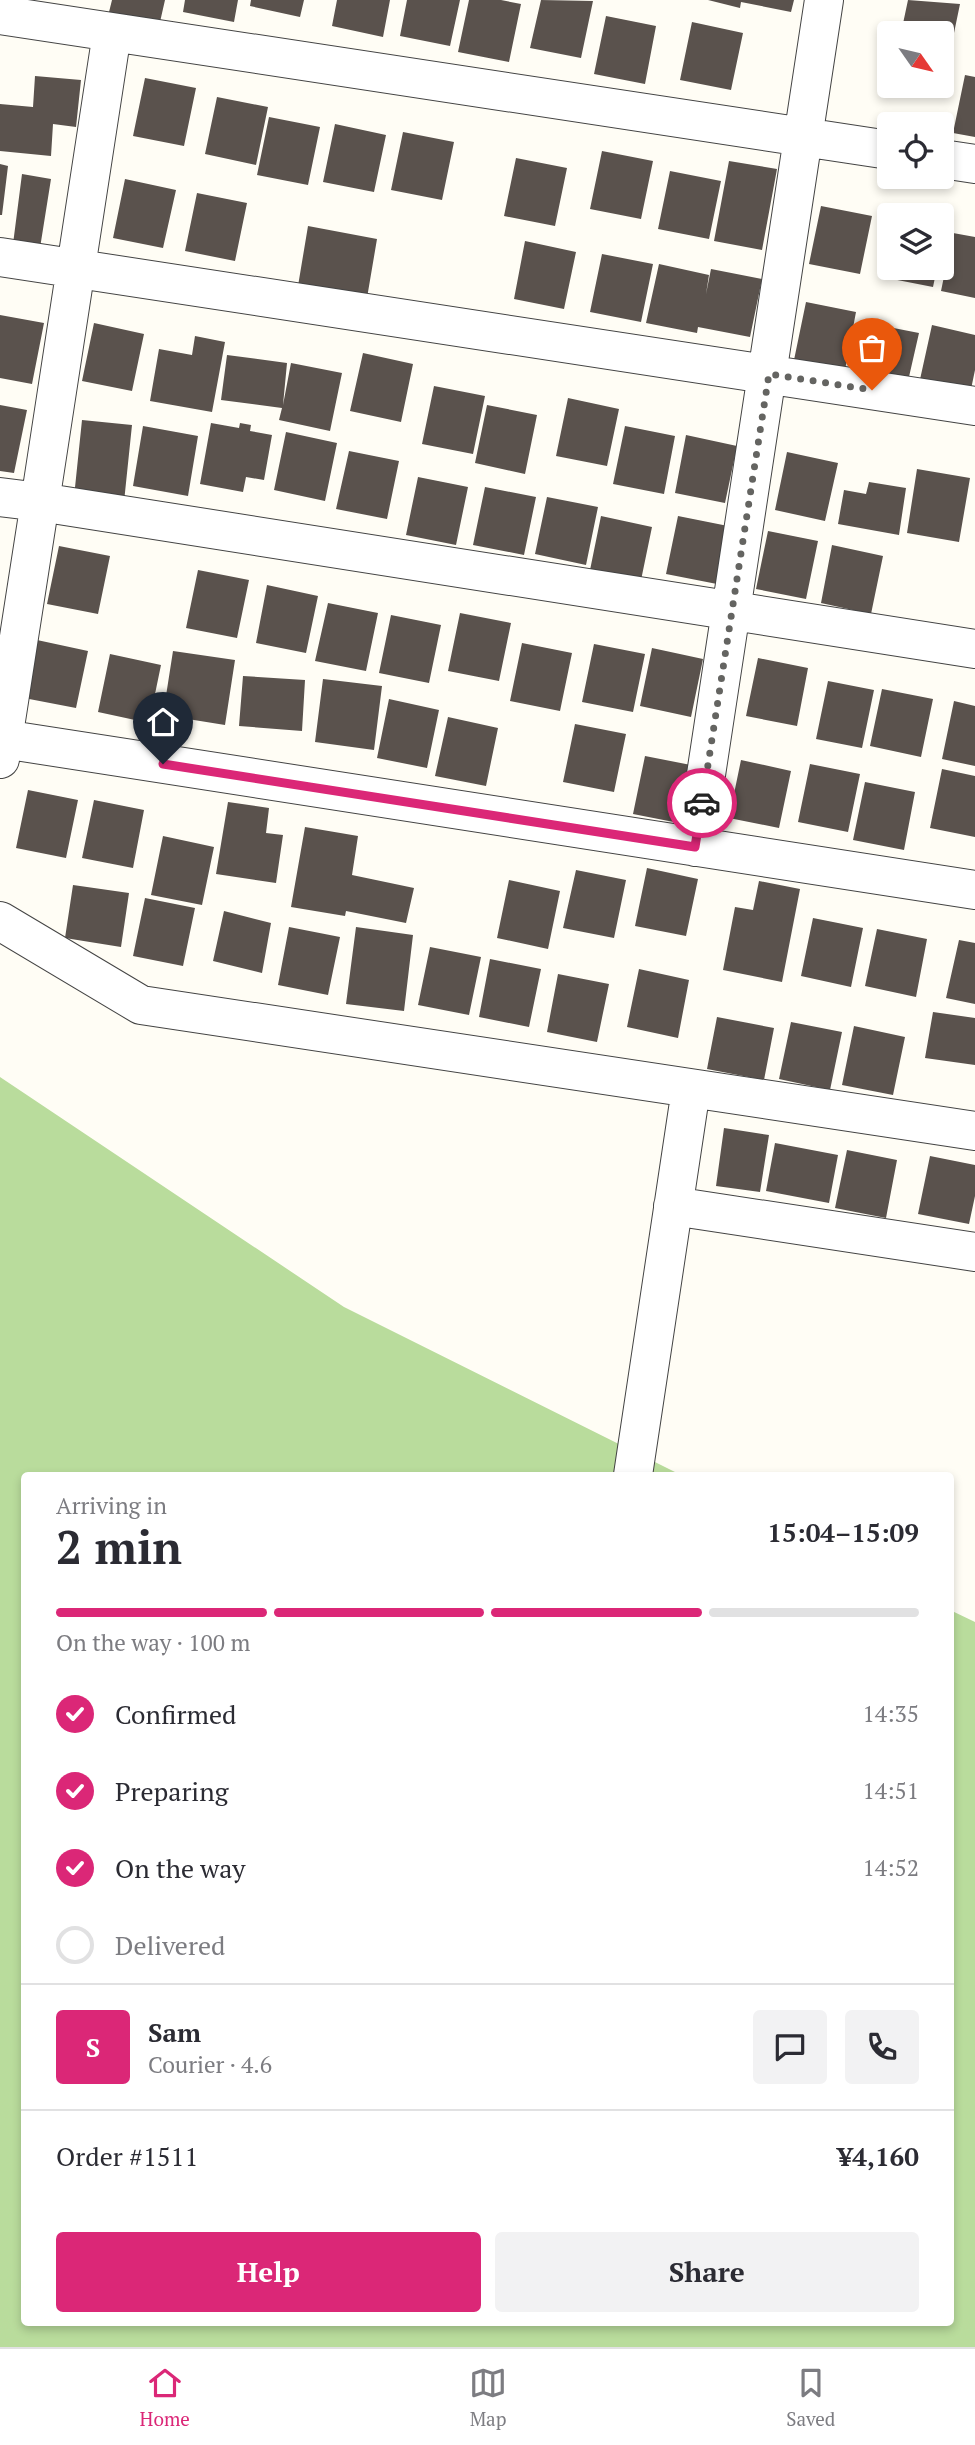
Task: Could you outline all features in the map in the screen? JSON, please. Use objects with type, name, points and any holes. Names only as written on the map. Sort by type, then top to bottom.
[{"type":"street","points":[[695,847],[769,374],[801,137],[824,0]]},
{"type":"street","points":[[0,15],[877,148]]},
{"type":"street","points":[[112,33],[2,749],[695,847],[975,890]]},
{"type":"street","points":[[954,161],[975,164]]},
{"type":"street","points":[[0,257],[975,406]]},
{"type":"street","points":[[0,497],[975,649]]},
{"type":"street","points":[[0,921],[141,1005],[975,1131]]},
{"type":"street","points":[[633,1472],[691,1089]]},
{"type":"street","points":[[673,1206],[975,1252]]},
{"type":"green space","points":[[0,1077],[344,1307],[675,1472],[21,1472],[21,2326],[954,2326],[954,1612],[975,1622],[975,2347],[0,2347]]},
{"type":"building","points":[[112,0],[165,0],[160,22],[109,12]]},
{"type":"building","points":[[185,0],[238,0],[234,22],[183,12]]},
{"type":"building","points":[[251,0],[304,0],[300,17],[250,6]]},
{"type":"building","points":[[337,0],[390,0],[383,37],[332,26]]},
{"type":"building","points":[[407,0],[460,0],[450,46],[400,36]]},
{"type":"building","points":[[469,0],[501,0],[521,4],[509,62],[458,52]]},
{"type":"building","points":[[541,0],[593,1],[581,58],[530,48]]},
{"type":"building","points":[[708,0],[794,0],[791,12],[741,2],[740,8]]},
{"type":"building","points":[[908,0],[960,4],[954,33],[954,21],[904,21]]},
{"type":"building","points":[[606,16],[656,26],[645,84],[594,74]]},
{"type":"building","points":[[692,22],[743,33],[731,90],[680,80]]},
{"type":"building","points":[[965,75],[975,77],[975,137],[954,133]]},
{"type":"building","points":[[35,76],[81,80],[76,127],[53,124],[51,156],[0,151],[0,104],[33,107]]},
{"type":"building","points":[[145,78],[196,88],[184,146],[133,136]]},
{"type":"building","points":[[217,97],[268,107],[256,165],[205,154]]},
{"type":"building","points":[[269,117],[320,127],[308,185],[257,175]]},
{"type":"building","points":[[335,124],[386,135],[374,192],[323,182]]},
{"type":"building","points":[[403,132],[454,142],[442,200],[391,190]]},
{"type":"building","points":[[602,151],[653,161],[641,219],[590,209]]},
{"type":"building","points":[[516,158],[567,168],[555,226],[504,216]]},
{"type":"building","points":[[729,161],[777,169],[762,250],[714,241]]},
{"type":"building","points":[[0,164],[8,166],[2,215],[0,215]]},
{"type":"building","points":[[670,171],[721,181],[709,239],[658,229]]},
{"type":"building","points":[[22,174],[51,179],[40,248],[13,244]]},
{"type":"building","points":[[125,179],[176,190],[163,248],[113,238]]},
{"type":"building","points":[[197,193],[247,203],[235,261],[185,251]]},
{"type":"building","points":[[821,206],[872,216],[860,274],[809,264]]},
{"type":"building","points":[[308,226],[377,239],[367,298],[298,286]]},
{"type":"building","points":[[954,233],[975,237],[975,298],[941,291],[943,280],[954,280]]},
{"type":"building","points":[[525,241],[576,252],[564,309],[514,299]]},
{"type":"building","points":[[602,254],[653,264],[641,322],[590,312]]},
{"type":"building","points":[[659,264],[709,275],[706,294],[711,269],[762,279],[750,337],[698,327],[697,333],[646,323]]},
{"type":"building","points":[[897,280],[934,280],[933,287]]},
{"type":"building","points":[[806,302],[856,312],[845,370],[794,360]]},
{"type":"building","points":[[0,315],[44,323],[32,384],[0,378]]},
{"type":"building","points":[[94,323],[144,334],[132,391],[82,381]]},
{"type":"building","points":[[868,323],[919,333],[906,390],[856,380]]},
{"type":"building","points":[[932,325],[975,335],[975,370],[970,394],[919,384]]},
{"type":"building","points":[[195,336],[225,342],[212,412],[150,401],[159,349],[192,355]]},
{"type":"building","points":[[363,353],[413,364],[401,422],[350,411]]},
{"type":"building","points":[[227,355],[287,363],[283,405],[291,363],[342,373],[330,431],[279,420],[282,408],[221,400]]},
{"type":"building","points":[[434,386],[485,396],[473,454],[422,444]]},
{"type":"building","points":[[568,398],[619,409],[607,466],[556,456]]},
{"type":"building","points":[[0,405],[27,410],[14,473],[0,471]]},
{"type":"building","points":[[487,405],[537,415],[525,474],[475,463]]},
{"type":"building","points":[[82,420],[132,425],[124,502],[74,497]]},
{"type":"building","points":[[211,423],[239,428],[240,423],[251,425],[250,431],[272,435],[264,480],[246,477],[243,492],[200,484]]},
{"type":"building","points":[[143,426],[198,436],[188,496],[133,486]]},
{"type":"building","points":[[625,426],[675,436],[664,494],[613,484]]},
{"type":"building","points":[[286,432],[337,443],[325,501],[274,490]]},
{"type":"building","points":[[686,435],[737,446],[725,503],[675,493]]},
{"type":"building","points":[[349,451],[399,461],[387,519],[336,509]]},
{"type":"building","points":[[787,452],[838,463],[825,521],[775,510]]},
{"type":"building","points":[[917,469],[970,478],[959,542],[907,533]]},
{"type":"building","points":[[418,477],[468,487],[456,545],[406,535]]},
{"type":"building","points":[[869,482],[906,488],[899,535],[838,524],[844,490],[866,494]]},
{"type":"building","points":[[485,487],[536,497],[524,555],[473,545]]},
{"type":"building","points":[[547,497],[598,507],[586,565],[535,554]]},
{"type":"building","points":[[601,516],[652,527],[640,585],[589,575]]},
{"type":"building","points":[[678,516],[728,526],[717,584],[666,574]]},
{"type":"building","points":[[768,531],[818,541],[806,599],[756,589]]},
{"type":"building","points":[[832,545],[883,556],[871,614],[821,603]]},
{"type":"building","points":[[59,546],[110,556],[98,614],[47,604]]},
{"type":"building","points":[[198,570],[249,580],[237,638],[186,628]]},
{"type":"building","points":[[267,585],[318,596],[306,653],[256,643]]},
{"type":"building","points":[[328,603],[378,613],[366,671],[315,661]]},
{"type":"building","points":[[460,613],[511,623],[499,681],[448,671]]},
{"type":"building","points":[[391,615],[441,625],[429,683],[379,673]]},
{"type":"building","points":[[37,640],[88,651],[76,708],[24,698]]},
{"type":"building","points":[[522,643],[572,653],[560,711],[510,701]]},
{"type":"building","points":[[594,644],[645,654],[633,712],[582,702]]},
{"type":"building","points":[[652,648],[703,659],[691,717],[640,706]]},
{"type":"building","points":[[173,651],[235,660],[225,725],[163,715]]},
{"type":"building","points":[[110,654],[161,665],[149,723],[98,712]]},
{"type":"building","points":[[758,658],[808,668],[797,726],[746,716]]},
{"type":"building","points":[[243,676],[305,680],[302,731],[239,726]]},
{"type":"building","points":[[323,679],[382,686],[374,750],[315,742]]},
{"type":"building","points":[[828,681],[874,690],[862,748],[816,739]]},
{"type":"building","points":[[882,689],[933,699],[921,757],[870,746]]},
{"type":"building","points":[[389,699],[439,710],[427,768],[377,758]]},
{"type":"building","points":[[954,701],[975,706],[975,766],[942,759]]},
{"type":"building","points":[[448,717],[498,728],[486,786],[435,776]]},
{"type":"building","points":[[575,724],[626,734],[614,792],[563,782]]},
{"type":"building","points":[[645,756],[696,766],[684,824],[633,814]]},
{"type":"building","points":[[741,760],[791,771],[779,828],[729,818]]},
{"type":"building","points":[[810,764],[860,774],[848,832],[798,822]]},
{"type":"building","points":[[942,769],[975,776],[975,837],[930,828]]},
{"type":"building","points":[[865,782],[915,792],[904,850],[853,840]]},
{"type":"building","points":[[28,790],[78,800],[66,858],[16,848]]},
{"type":"building","points":[[94,800],[144,810],[133,868],[82,858]]},
{"type":"building","points":[[228,802],[269,808],[266,833],[283,835],[276,883],[216,874]]},
{"type":"building","points":[[305,827],[358,836],[352,875],[414,888],[406,923],[346,911],[345,916],[291,907]]},
{"type":"building","points":[[163,836],[214,847],[202,905],[151,895]]},
{"type":"building","points":[[647,868],[698,879],[686,936],[635,926]]},
{"type":"building","points":[[576,870],[626,880],[614,938],[563,928]]},
{"type":"building","points":[[509,880],[560,891],[548,949],[497,938]]},
{"type":"building","points":[[759,881],[800,889],[782,982],[723,970],[735,907],[753,910]]},
{"type":"building","points":[[73,885],[129,893],[121,947],[65,938]]},
{"type":"building","points":[[145,898],[195,908],[183,966],[133,956]]},
{"type":"building","points":[[224,911],[271,923],[262,973],[213,961]]},
{"type":"building","points":[[813,918],[863,928],[851,987],[801,976]]},
{"type":"building","points":[[289,927],[340,937],[328,995],[278,985]]},
{"type":"building","points":[[356,927],[413,935],[404,1011],[346,1004]]},
{"type":"building","points":[[877,929],[927,939],[916,997],[865,986]]},
{"type":"building","points":[[959,940],[975,943],[975,1004],[946,998]]},
{"type":"building","points":[[430,947],[481,957],[469,1015],[418,1005]]},
{"type":"building","points":[[490,959],[541,969],[529,1027],[479,1017]]},
{"type":"building","points":[[639,969],[689,980],[678,1038],[627,1027]]},
{"type":"building","points":[[558,974],[609,984],[597,1042],[547,1032]]},
{"type":"building","points":[[933,1012],[975,1018],[975,1065],[925,1058]]},
{"type":"building","points":[[717,1017],[774,1028],[764,1080],[707,1069]]},
{"type":"building","points":[[791,1022],[842,1032],[830,1090],[779,1079]]},
{"type":"building","points":[[854,1026],[905,1037],[893,1095],[842,1085]]},
{"type":"building","points":[[724,1128],[769,1135],[760,1192],[716,1186]]},
{"type":"building","points":[[775,1143],[838,1155],[829,1203],[766,1191]]},
{"type":"building","points":[[847,1150],[897,1160],[886,1218],[835,1208]]},
{"type":"building","points":[[930,1156],[975,1165],[975,1196],[969,1224],[918,1214]]},
{"type":"way so far","points":[[702,803],[769,374],[872,390]]},
{"type":"route","points":[[163,764],[695,847],[702,803]]}]
